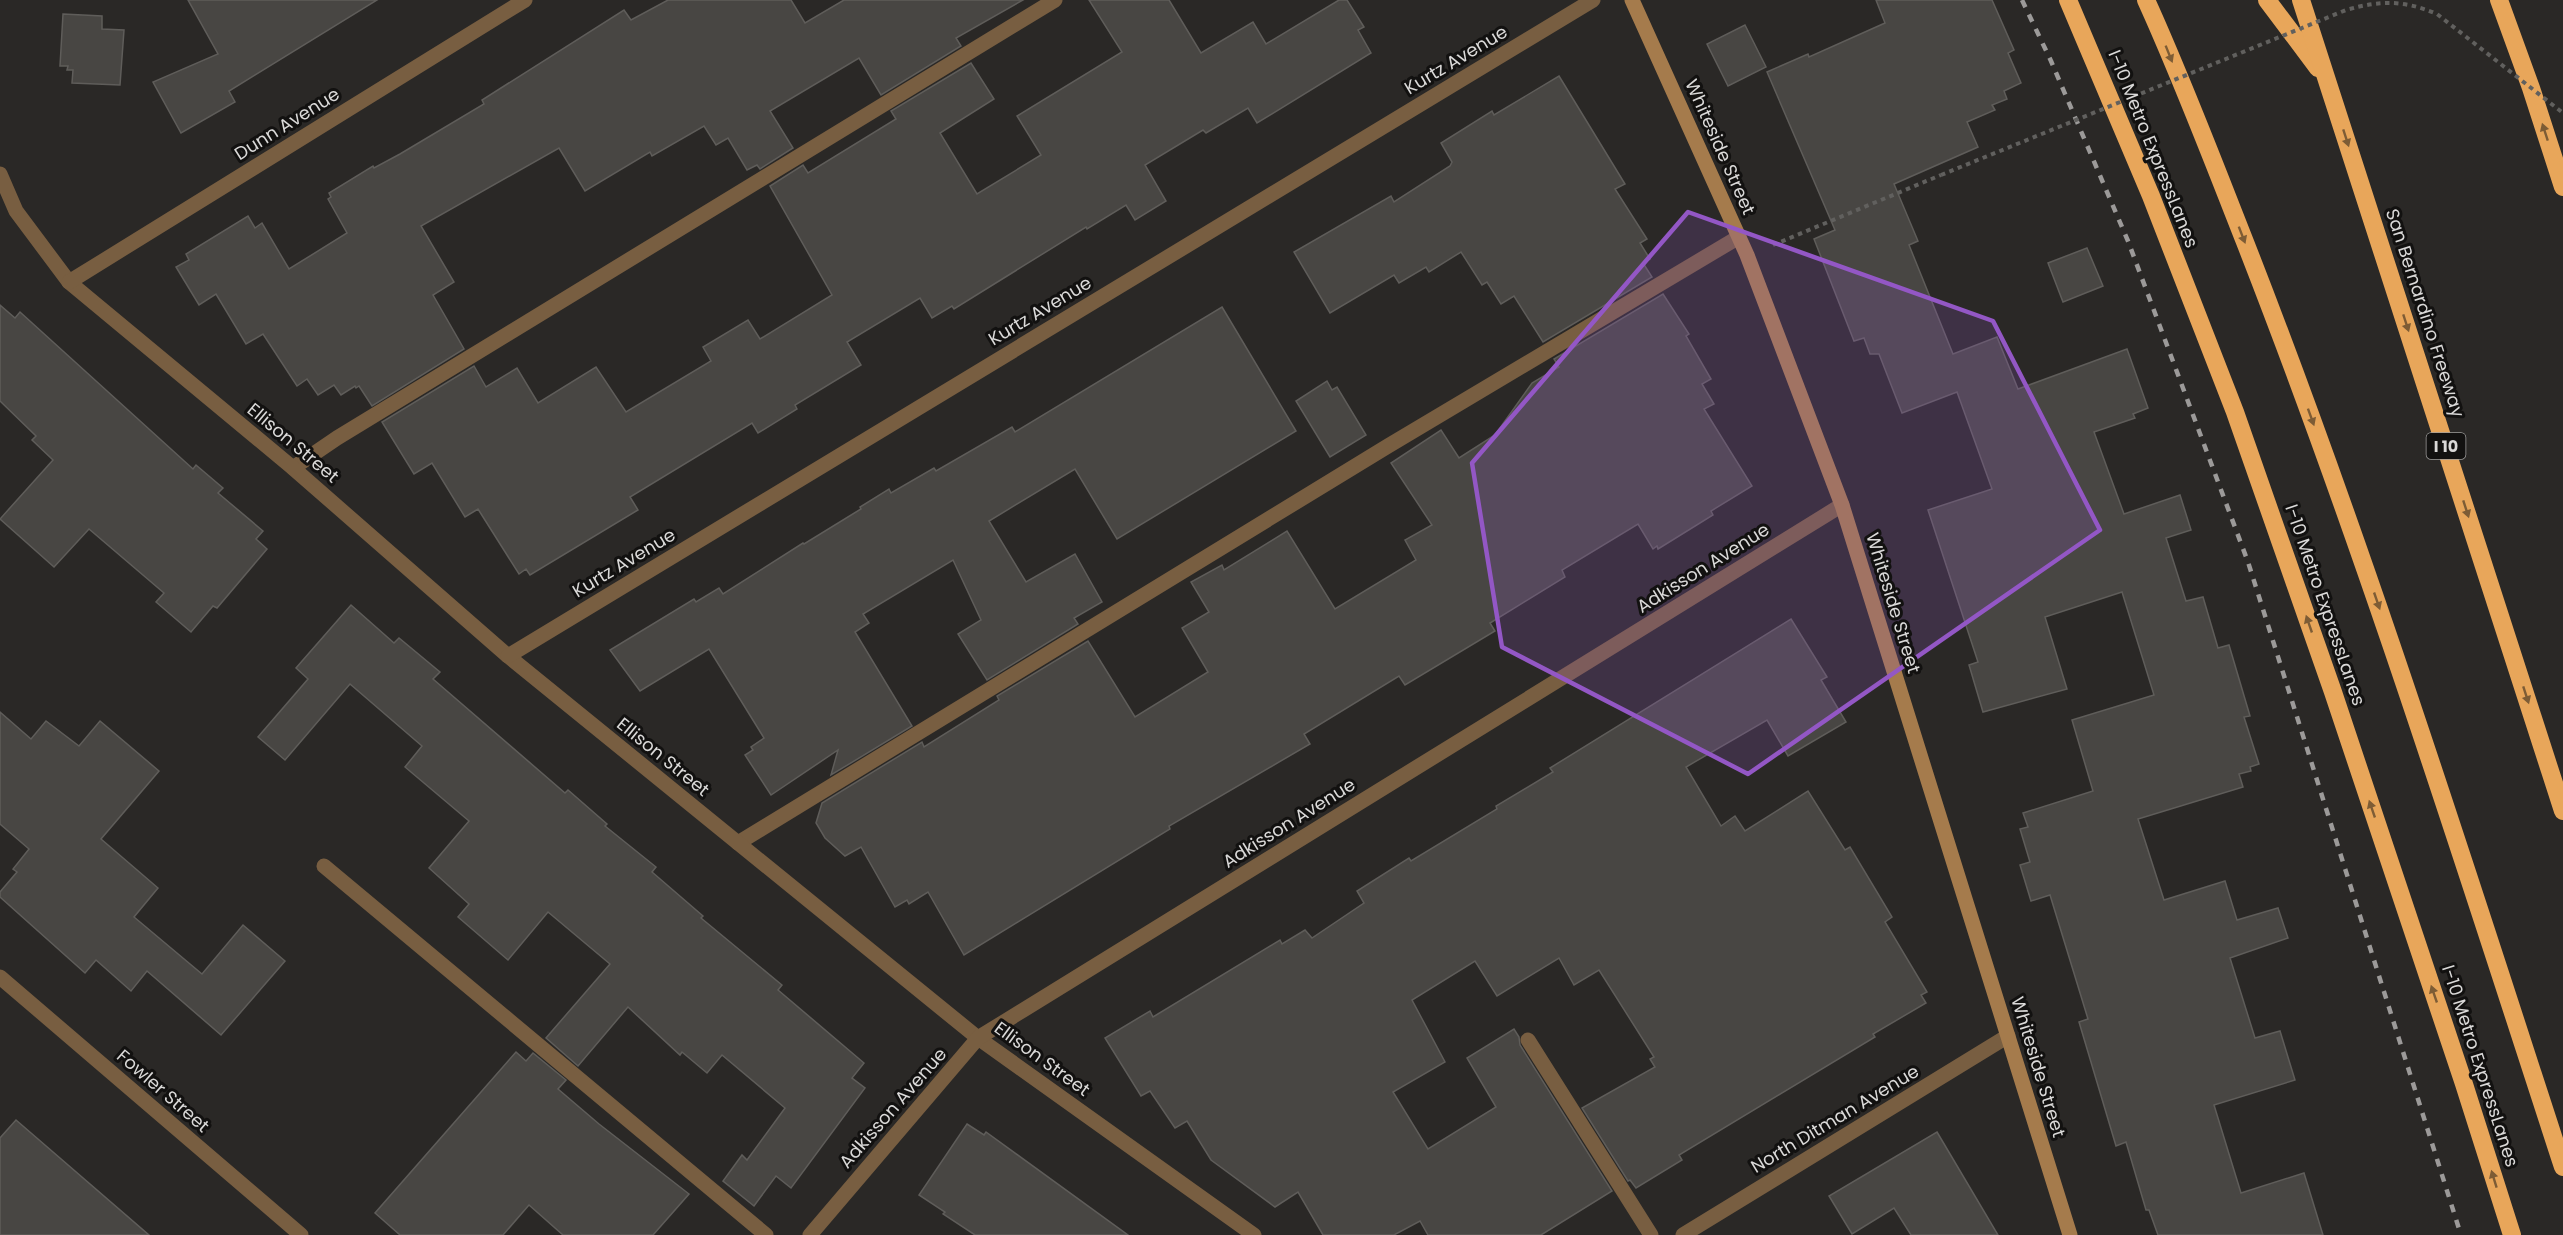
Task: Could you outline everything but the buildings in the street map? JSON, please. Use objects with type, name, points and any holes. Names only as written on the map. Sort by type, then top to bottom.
[{"type":"highway","name":"I-10 Metro ExpressLanes","points":[[2068,0],[2151,196],[2235,412],[2337,704],[2512,1235]]},
{"type":"highway","points":[[2146,0],[2223,188],[2332,471],[2404,682],[2563,1167]]},
{"type":"highway","points":[[2267,0],[2328,82]]},
{"type":"highway","name":"San Bernardino Freeway","points":[[2301,0],[2563,811]]},
{"type":"highway","points":[[2499,0],[2531,88],[2563,188]]},
{"type":"street","name":"Dunn Avenue","points":[[69,282],[525,0]]},
{"type":"street","points":[[293,468],[337,438],[1055,0]]},
{"type":"street","name":"Kurtz Avenue","points":[[508,656],[1593,0]]},
{"type":"street","name":"Whiteside Street","points":[[1632,0],[1747,255],[1842,506],[2070,1235]]},
{"type":"street","name":"Ellison Street","points":[[0,174],[16,211],[69,282],[293,468],[508,656],[978,1038],[1254,1235]]},
{"type":"street","points":[[738,843],[1377,453],[1739,237]]},
{"type":"street","name":"Adkisson Avenue","points":[[810,1235],[978,1038],[1842,506]]},
{"type":"street","points":[[324,866],[766,1235]]},
{"type":"street","name":"Fowler Street","points":[[0,977],[301,1235]]},
{"type":"street","name":"North Ditman Avenue","points":[[1683,1235],[2008,1036]]},
{"type":"street","points":[[1528,1040],[1651,1235]]},
{"type":"path","points":[[1747,255],[2346,10],[2383,1],[2402,1],[2420,5],[2437,14],[2563,113]]},
{"type":"highlighted area","points":[[1688,212],[1993,321],[2100,530],[1748,774],[1502,647],[1472,463]]},
{"type":"railway","points":[[2022,0],[2051,61],[2128,241],[2248,562],[2461,1235]]}]
